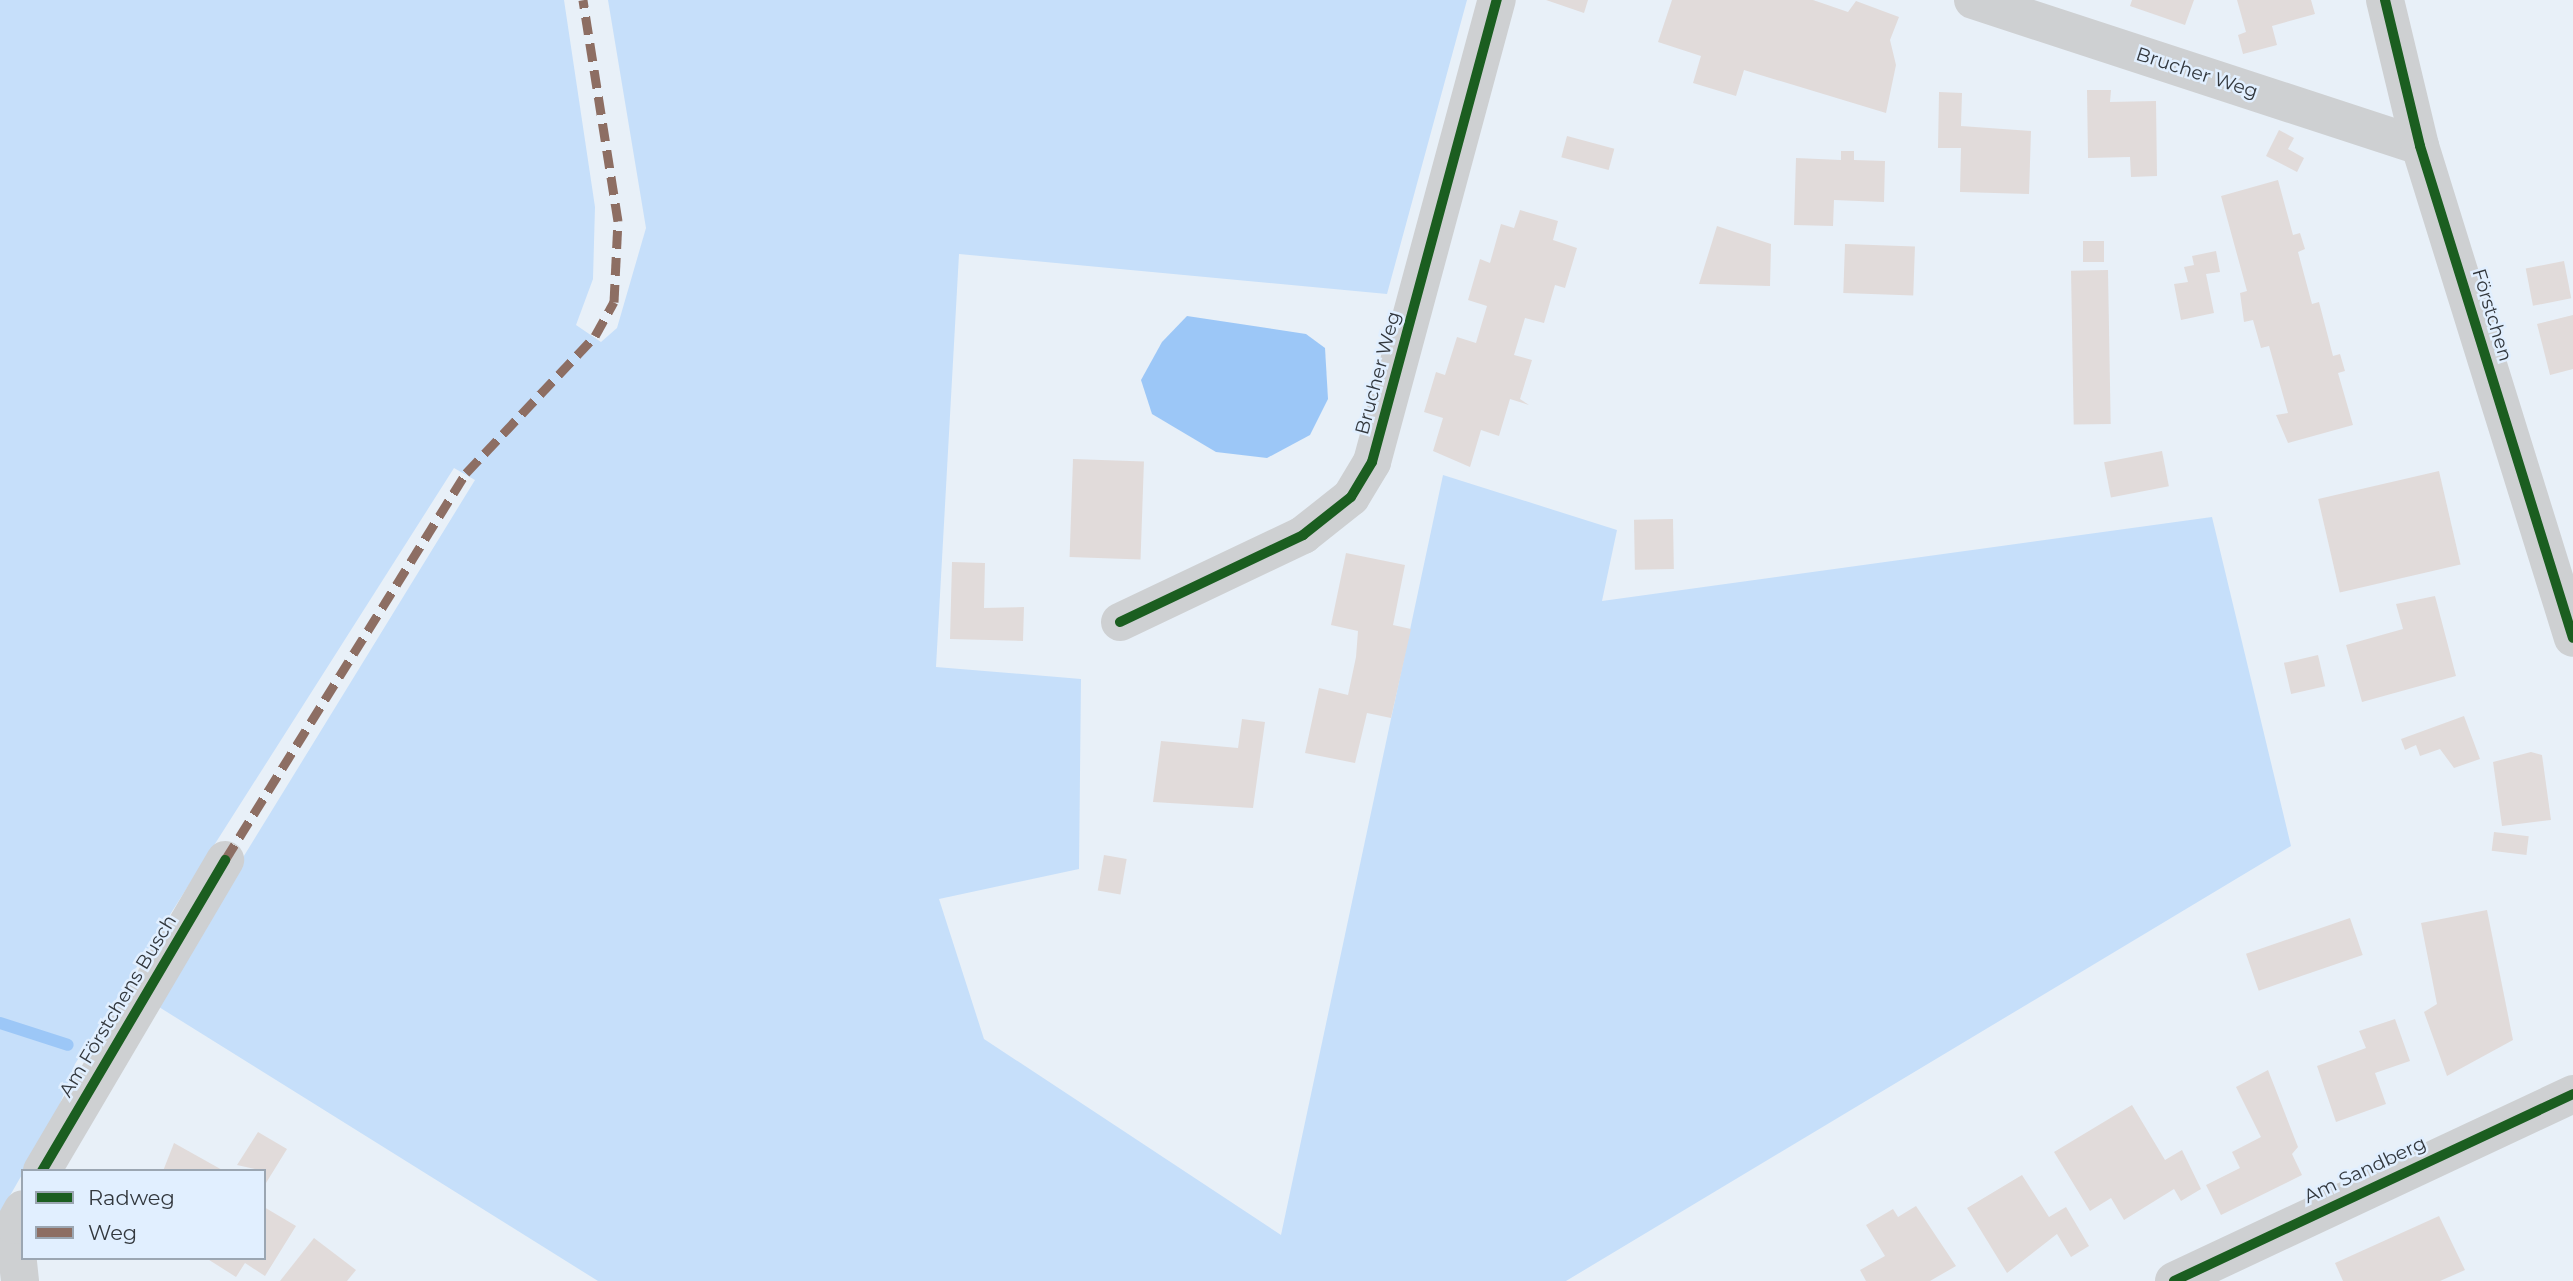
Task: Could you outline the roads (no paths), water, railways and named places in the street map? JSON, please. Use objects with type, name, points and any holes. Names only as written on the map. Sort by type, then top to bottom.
[{"type":"street","name":"Brucher Weg","points":[[1121,622],[1303,535],[1351,497],[1372,461],[1497,0]]},
{"type":"street","name":"Brucher Weg","points":[[1973,0],[2420,146]]},
{"type":"street","name":"Förstchen","points":[[2385,0],[2420,146],[2573,638]]},
{"type":"street","name":"Am Förstchens Busch","points":[[43,1169],[225,860]]},
{"type":"street","name":"Am Sandberg","points":[[2174,1281],[2573,1094]]},
{"type":"street","points":[[20,1281],[15,1225],[21,1213]]},
{"type":"water","points":[[1187,316],[1306,334],[1325,348],[1328,399],[1310,435],[1267,458],[1216,452],[1152,414],[1141,380],[1162,342]]},
{"type":"waterway","points":[[0,1023],[68,1045]]}]
